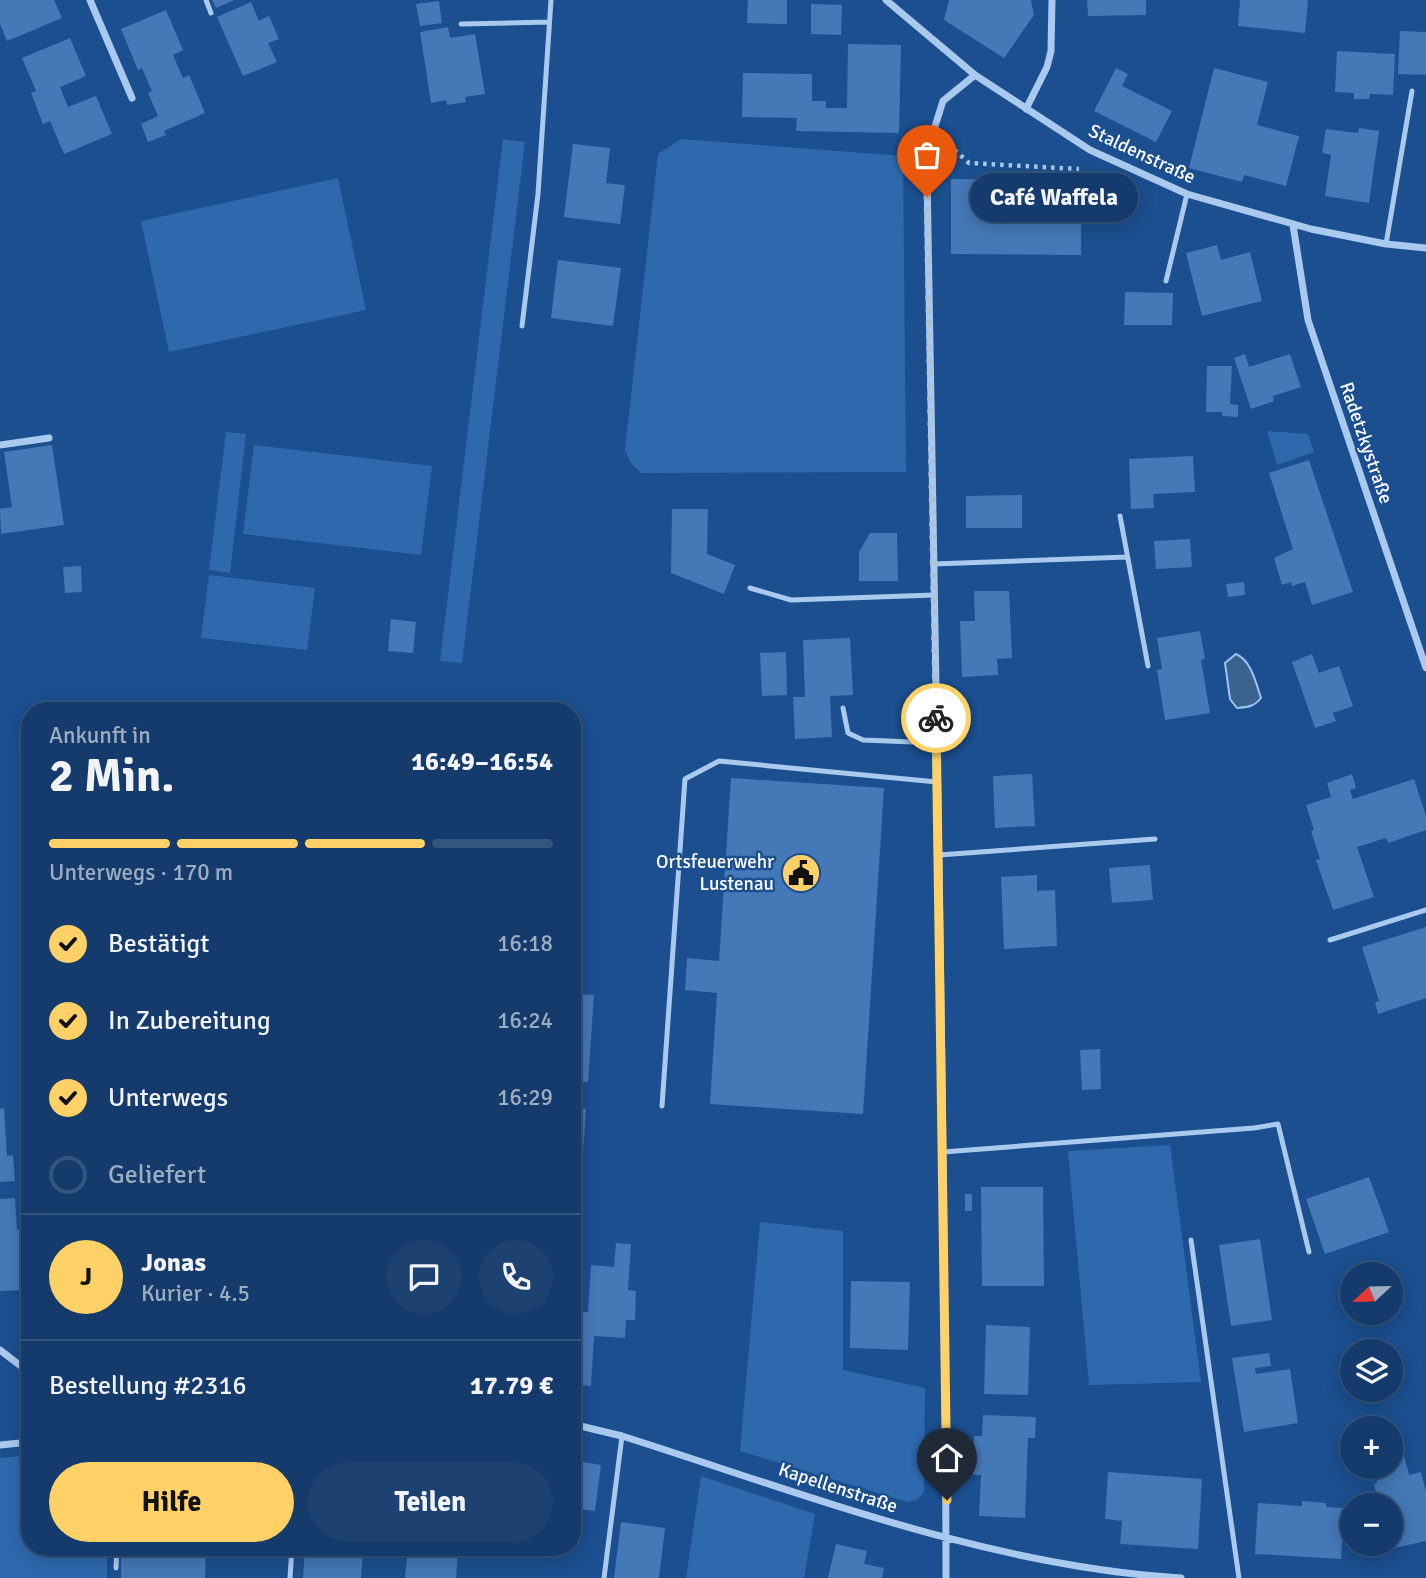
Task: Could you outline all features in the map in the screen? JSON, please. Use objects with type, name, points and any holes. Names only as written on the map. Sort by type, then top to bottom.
[{"type":"street","points":[[90,0],[132,98]]},
{"type":"street","name":"Staldenstraße","points":[[886,0],[975,75],[1090,150],[1187,194],[1293,225],[1386,244],[1426,248]]},
{"type":"street","points":[[1026,108],[1047,67],[1051,51],[1052,0]]},
{"type":"street","points":[[946,1578],[939,855],[927,175],[930,142],[943,101],[975,75]]},
{"type":"street","name":"Radetzkystraße","points":[[1293,225],[1308,320],[1426,668]]},
{"type":"street","points":[[0,445],[49,438]]},
{"type":"street","points":[[0,1350],[21,1366]]},
{"type":"street","name":"Kapellenstraße","points":[[581,1426],[622,1436],[946,1539],[1109,1573],[1181,1578]]},
{"type":"street","points":[[0,1446],[21,1443]]},
{"type":"lane","points":[[206,0],[211,13]]},
{"type":"lane","points":[[522,326],[538,194],[551,0]]},
{"type":"lane","points":[[461,24],[549,22]]},
{"type":"lane","points":[[1386,244],[1412,90]]},
{"type":"lane","points":[[1166,281],[1187,194]]},
{"type":"lane","points":[[1120,516],[1148,666]]},
{"type":"lane","points":[[933,564],[1127,557]]},
{"type":"lane","points":[[750,588],[791,600],[934,595]]},
{"type":"lane","points":[[844,708],[848,733],[863,740],[937,743]]},
{"type":"lane","points":[[662,1106],[685,779],[719,761],[937,782]]},
{"type":"lane","points":[[939,855],[1155,839]]},
{"type":"lane","points":[[1330,940],[1426,910]]},
{"type":"lane","points":[[943,1152],[1278,1124],[1309,1252]]},
{"type":"lane","points":[[1191,1240],[1239,1578]]},
{"type":"lane","points":[[604,1578],[622,1436]]},
{"type":"lane","points":[[116,1568],[117,1556]]},
{"type":"lane","points":[[290,1578],[291,1556]]},
{"type":"path","points":[[948,144],[969,163],[1079,169]]},
{"type":"shaded area","points":[[503,139],[525,142],[462,663],[440,661]]},
{"type":"shaded area","points":[[681,139],[903,156],[906,472],[641,473],[630,462],[625,450],[658,154]]},
{"type":"shaded area","points":[[338,178],[366,310],[169,352],[141,221]]},
{"type":"shaded area","points":[[1267,431],[1308,434],[1314,452],[1277,465]]},
{"type":"shaded area","points":[[226,432],[246,434],[230,573],[209,570]]},
{"type":"shaded area","points":[[254,445],[432,466],[421,555],[243,534]]},
{"type":"shaded area","points":[[209,575],[315,588],[307,650],[201,638]]},
{"type":"shaded area","points":[[1236,654],[1246,661],[1261,698],[1247,707],[1237,708],[1230,699],[1225,663]]},
{"type":"shaded area","points":[[1170,1145],[1201,1382],[1089,1385],[1068,1151]]},
{"type":"shaded area","points":[[760,1222],[843,1231],[843,1370],[925,1388],[924,1492],[918,1499],[908,1502],[740,1451]]},
{"type":"shaded area","points":[[21,1456],[21,1556],[107,1556],[107,1578],[0,1578],[0,1458]]},
{"type":"shaded area","points":[[701,1476],[815,1514],[804,1578],[686,1578]]},
{"type":"building","points":[[0,0],[54,0],[62,18],[7,41],[0,24]]},
{"type":"building","points":[[212,0],[234,0],[216,8]]},
{"type":"building","points":[[748,0],[787,0],[787,24],[747,23]]},
{"type":"building","points":[[949,0],[1031,0],[1034,15],[1004,58],[944,20]]},
{"type":"building","points":[[1087,0],[1146,0],[1146,15],[1088,16]]},
{"type":"building","points":[[1240,0],[1308,0],[1305,33],[1238,26]]},
{"type":"building","points":[[439,1],[442,23],[420,26],[416,4]]},
{"type":"building","points":[[251,2],[259,21],[269,16],[279,39],[268,43],[277,62],[243,76],[217,17]]},
{"type":"building","points":[[811,4],[842,5],[841,35],[811,34]]},
{"type":"building","points":[[166,10],[183,50],[173,55],[183,78],[189,75],[205,113],[164,131],[166,135],[148,142],[141,124],[158,116],[148,93],[152,91],[142,68],[138,70],[121,29]]},
{"type":"building","points":[[448,27],[450,38],[475,34],[485,94],[465,97],[466,102],[447,105],[446,100],[431,103],[420,32]]},
{"type":"building","points":[[1400,31],[1426,32],[1426,75],[1398,74]]},
{"type":"building","points":[[70,38],[86,76],[60,87],[68,107],[96,96],[112,134],[64,154],[50,121],[43,124],[31,93],[36,91],[22,58]]},
{"type":"building","points":[[848,44],[901,45],[899,133],[796,131],[797,118],[742,117],[743,73],[812,74],[812,101],[826,101],[826,108],[847,108]]},
{"type":"building","points":[[1337,51],[1395,54],[1393,95],[1370,94],[1369,99],[1354,99],[1354,93],[1335,92]]},
{"type":"building","points":[[1116,68],[1128,74],[1122,86],[1172,111],[1156,142],[1094,111]]},
{"type":"building","points":[[1214,68],[1268,82],[1257,125],[1299,136],[1286,186],[1244,175],[1242,182],[1189,168]]},
{"type":"building","points":[[1359,128],[1379,131],[1369,203],[1325,196],[1331,155],[1322,153],[1326,129],[1358,133]]},
{"type":"building","points":[[573,144],[610,148],[606,183],[625,185],[620,224],[564,217]]},
{"type":"building","points":[[951,179],[1081,180],[1081,255],[951,254]]},
{"type":"building","points":[[1217,245],[1221,260],[1250,252],[1262,301],[1202,316],[1186,253]]},
{"type":"building","points":[[558,260],[621,268],[613,326],[551,318]]},
{"type":"building","points":[[1125,292],[1173,293],[1172,325],[1124,325]]},
{"type":"building","points":[[1245,354],[1249,367],[1290,354],[1301,387],[1273,396],[1274,401],[1251,409],[1234,358]]},
{"type":"building","points":[[1207,366],[1232,366],[1230,404],[1238,405],[1238,417],[1222,416],[1222,412],[1206,412]]},
{"type":"building","points":[[52,445],[64,525],[1,534],[0,509],[12,507],[4,452]]},
{"type":"building","points":[[1193,456],[1195,492],[1153,494],[1154,508],[1131,509],[1129,459]]},
{"type":"building","points":[[1309,460],[1353,592],[1312,605],[1305,582],[1292,586],[1291,582],[1282,585],[1274,558],[1293,549],[1269,473]]},
{"type":"building","points":[[1022,495],[1022,528],[966,528],[966,496]]},
{"type":"building","points":[[672,509],[708,509],[707,554],[735,565],[724,594],[671,573]]},
{"type":"building","points":[[870,533],[897,533],[898,581],[859,581],[859,552]]},
{"type":"building","points":[[1190,539],[1192,567],[1156,569],[1154,541]]},
{"type":"building","points":[[81,566],[82,592],[65,593],[63,567]]},
{"type":"building","points":[[1244,582],[1245,595],[1228,597],[1226,584]]},
{"type":"building","points":[[974,591],[1009,591],[1012,658],[997,659],[998,675],[962,677],[960,621],[975,621]]},
{"type":"building","points":[[391,619],[416,622],[413,653],[388,651]]},
{"type":"building","points":[[1200,631],[1205,659],[1201,660],[1210,713],[1165,720],[1157,670],[1162,669],[1157,638]]},
{"type":"building","points":[[850,638],[853,695],[830,696],[832,737],[795,739],[793,697],[805,697],[803,640]]},
{"type":"building","points":[[786,652],[787,695],[762,696],[760,653]]},
{"type":"building","points":[[1312,654],[1319,673],[1339,666],[1353,706],[1333,713],[1336,721],[1315,728],[1292,662]]},
{"type":"building","points":[[1032,774],[1035,826],[995,828],[993,776]]},
{"type":"building","points":[[1352,774],[1356,788],[1350,790],[1353,799],[1414,779],[1426,816],[1426,830],[1388,843],[1386,838],[1357,847],[1374,897],[1333,910],[1316,860],[1320,859],[1306,805],[1331,797],[1327,783]]},
{"type":"building","name":"Ortsfeuerwehr Lustenau","points":[[731,778],[884,788],[863,1114],[710,1104],[717,993],[685,990],[687,958],[719,961]]},
{"type":"building","points":[[1150,865],[1153,900],[1112,903],[1109,868]]},
{"type":"building","points":[[1037,875],[1037,891],[1055,890],[1057,946],[1004,949],[1001,877]]},
{"type":"building","points":[[1426,927],[1426,998],[1378,1014],[1375,1002],[1379,1001],[1362,947]]},
{"type":"building","points":[[581,994],[594,995],[588,1082],[581,1082]]},
{"type":"building","points":[[1100,1049],[1101,1089],[1082,1090],[1080,1050]]},
{"type":"building","points":[[4,1108],[7,1156],[13,1155],[15,1181],[0,1182],[0,1109]]},
{"type":"building","points":[[581,1109],[586,1109],[581,1181]]},
{"type":"building","points":[[1369,1177],[1389,1232],[1325,1254],[1306,1199]]},
{"type":"building","points":[[981,1187],[1043,1187],[1044,1286],[982,1286]]},
{"type":"building","points":[[965,1194],[972,1194],[972,1211],[965,1211]]},
{"type":"building","points":[[15,1198],[17,1230],[21,1230],[21,1290],[0,1291],[0,1199]]},
{"type":"building","points":[[1260,1239],[1272,1320],[1231,1326],[1219,1245]]},
{"type":"building","points":[[616,1243],[631,1244],[628,1290],[636,1291],[635,1320],[626,1320],[625,1338],[594,1336],[591,1386],[581,1385],[581,1312],[588,1312],[591,1265],[614,1267]]},
{"type":"building","points":[[851,1281],[910,1282],[908,1350],[850,1348]]},
{"type":"building","points":[[986,1325],[1030,1327],[1028,1395],[984,1394]]},
{"type":"building","points":[[1269,1353],[1271,1366],[1255,1368],[1256,1374],[1290,1369],[1298,1423],[1244,1432],[1232,1358]]},
{"type":"building","points":[[983,1415],[1036,1417],[1035,1438],[1028,1438],[1025,1518],[979,1516],[981,1475],[973,1475],[974,1436],[982,1436]]},
{"type":"building","points":[[1403,1452],[1409,1475],[1421,1472],[1426,1492],[1426,1541],[1403,1546],[1403,1493],[1376,1493],[1374,1484],[1377,1483],[1376,1479],[1403,1479]]},
{"type":"building","points":[[581,1462],[601,1465],[595,1511],[581,1509]]},
{"type":"building","points":[[1108,1472],[1202,1479],[1198,1549],[1120,1544],[1122,1521],[1105,1519]]},
{"type":"building","points":[[1302,1501],[1326,1503],[1326,1507],[1340,1508],[1341,1559],[1255,1554],[1258,1503],[1302,1506]]},
{"type":"building","points":[[621,1522],[665,1528],[659,1578],[614,1578]]},
{"type":"building","points":[[836,1544],[867,1551],[864,1564],[884,1568],[882,1578],[828,1578]]},
{"type":"building","points":[[121,1556],[206,1556],[205,1578],[121,1578]]},
{"type":"building","points":[[304,1556],[363,1556],[361,1578],[303,1578]]},
{"type":"building","points":[[407,1556],[457,1556],[456,1578],[405,1578]]},
{"type":"way so far","points":[[927,197],[936,718]]},
{"type":"place","name":"Café Waffela","points":[[927,197]]},
{"type":"place","name":"Ortsfeuerwehr Lustenau","points":[[801,873]]},
{"type":"route","points":[[936,718],[947,1500]]}]
